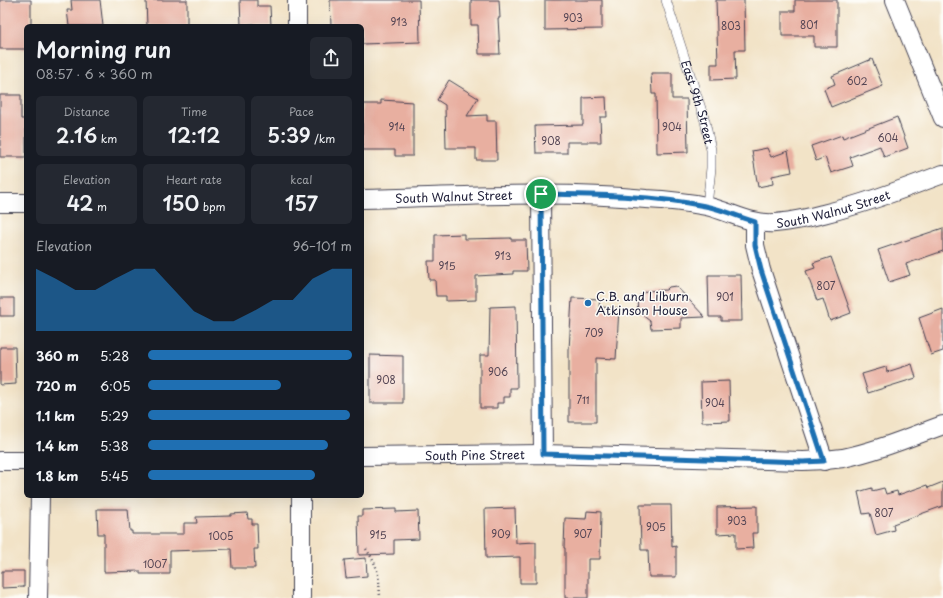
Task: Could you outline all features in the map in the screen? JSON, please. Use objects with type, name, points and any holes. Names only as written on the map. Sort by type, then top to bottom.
[{"type":"street","points":[[297,0],[297,24]]},
{"type":"street","points":[[895,0],[943,118]]},
{"type":"street","name":"South Walnut Street","points":[[364,199],[541,194],[598,195],[676,201],[707,206],[755,222],[773,224],[792,222],[842,209],[884,196],[943,174]]},
{"type":"street","points":[[541,194],[543,454]]},
{"type":"street","points":[[0,203],[24,203]]},
{"type":"street","points":[[755,222],[755,245],[761,270],[824,461]]},
{"type":"street","name":"South Pine Street","points":[[364,456],[543,454],[803,462],[824,461],[844,458],[884,447],[943,425]]},
{"type":"street","points":[[0,461],[24,460]]},
{"type":"street","points":[[38,598],[40,498]]},
{"type":"street","points":[[301,498],[301,598]]},
{"type":"lane","name":"East 9th Street","points":[[666,0],[705,121],[712,150],[707,206]]},
{"type":"path","points":[[366,549],[373,558],[378,571],[380,598]]},
{"type":"building","points":[[0,0],[31,0],[31,24],[24,24],[24,49],[0,49]]},
{"type":"building","points":[[71,0],[100,0],[103,24],[69,24],[67,10],[72,10]]},
{"type":"building","points":[[146,0],[187,0],[187,24],[147,24]]},
{"type":"building","points":[[240,0],[257,0],[257,6],[270,6],[271,24],[241,24]]},
{"type":"building","points":[[330,0],[419,0],[420,42],[364,44],[364,24],[331,24]]},
{"type":"building","points":[[471,0],[499,0],[500,18],[498,18],[500,54],[479,54],[478,25],[471,25]]},
{"type":"building","points":[[545,0],[602,0],[602,29],[545,30]]},
{"type":"building","points":[[716,0],[744,0],[745,50],[735,50],[736,79],[711,80],[711,64],[718,64]]},
{"type":"building","points":[[795,0],[837,0],[837,47],[814,47],[814,36],[782,36],[782,11],[795,11]]},
{"type":"building","points":[[872,59],[883,86],[831,107],[824,89],[835,84],[832,76]]},
{"type":"building","points":[[651,73],[672,73],[672,99],[687,99],[688,152],[657,153],[656,94],[652,94]]},
{"type":"building","points":[[449,80],[478,98],[467,116],[487,115],[487,121],[496,121],[497,160],[476,160],[476,148],[446,148],[445,105],[437,100]]},
{"type":"building","points":[[0,95],[21,95],[21,119],[24,119],[24,157],[0,157]]},
{"type":"building","points":[[606,97],[607,117],[600,117],[601,142],[567,142],[567,153],[536,153],[535,126],[583,125],[583,98]]},
{"type":"building","points":[[381,100],[413,102],[413,156],[395,156],[395,150],[364,150],[364,104],[381,104]]},
{"type":"building","points":[[897,117],[908,148],[884,157],[880,146],[850,157],[853,166],[831,173],[825,157],[816,161],[811,146],[842,135],[843,138]]},
{"type":"building","points":[[767,148],[771,157],[788,151],[792,172],[772,176],[773,184],[758,187],[752,151]]},
{"type":"building","points":[[943,228],[943,251],[906,264],[910,275],[889,282],[878,250]]},
{"type":"building","points":[[464,234],[464,239],[511,238],[511,240],[526,240],[527,271],[513,271],[513,274],[476,276],[476,300],[446,301],[446,296],[436,296],[435,280],[429,280],[428,261],[435,261],[435,235]]},
{"type":"building","points":[[831,257],[851,313],[830,321],[823,299],[817,301],[806,271],[815,268],[813,263]]},
{"type":"building","points":[[708,275],[741,275],[742,321],[721,321],[721,317],[709,317]]},
{"type":"building","points":[[676,286],[705,317],[681,318],[681,328],[651,329],[650,321],[638,312],[637,298],[646,291],[666,290],[669,287]]},
{"type":"building","points":[[0,298],[14,298],[14,316],[0,316]]},
{"type":"building","points":[[572,298],[600,299],[599,307],[619,308],[616,359],[596,358],[596,422],[569,422],[569,350]]},
{"type":"building","points":[[516,306],[517,388],[510,388],[510,397],[504,397],[504,403],[497,403],[497,408],[480,408],[480,355],[489,355],[490,307]]},
{"type":"building","points":[[943,309],[943,351],[931,355],[919,318]]},
{"type":"building","points":[[0,347],[15,347],[16,384],[0,385]]},
{"type":"building","points":[[370,355],[403,356],[403,403],[370,403]]},
{"type":"building","points":[[912,364],[916,378],[868,393],[862,374],[886,367],[887,372]]},
{"type":"building","points":[[729,381],[730,421],[702,422],[701,382]]},
{"type":"building","points":[[943,482],[943,506],[893,524],[894,530],[876,535],[870,513],[863,514],[858,492],[872,488],[872,491],[884,488],[886,494],[897,491],[898,495],[927,485],[928,488]]},
{"type":"building","points":[[640,505],[671,505],[672,547],[676,546],[676,577],[649,577],[648,550],[641,550]]},
{"type":"building","points":[[757,506],[757,533],[752,533],[753,548],[736,549],[736,533],[717,534],[717,507]]},
{"type":"building","points":[[515,508],[516,543],[536,542],[536,583],[520,583],[520,557],[486,558],[485,509]]},
{"type":"building","points":[[97,509],[128,509],[130,531],[132,531],[132,534],[184,534],[184,523],[197,523],[196,517],[231,516],[231,514],[247,513],[248,519],[252,519],[252,524],[257,524],[258,549],[254,549],[255,568],[232,568],[231,549],[170,551],[170,574],[140,574],[140,571],[104,572],[104,534],[98,534]]},
{"type":"building","points":[[396,509],[396,512],[418,511],[419,539],[394,540],[394,554],[359,555],[358,516],[362,516],[362,510]]},
{"type":"building","points":[[587,511],[601,512],[600,559],[588,559],[588,598],[565,598],[565,518],[586,519]]},
{"type":"building","points":[[366,558],[367,576],[346,578],[344,560]]},
{"type":"building","points":[[2,571],[24,571],[24,587],[2,588]]},
{"type":"place","name":"C.B. and Lilburn Atkinson House","points":[[588,303]]},
{"type":"route","points":[[541,194],[598,195],[676,201],[707,206],[755,222],[755,245],[761,270],[824,461],[803,462],[543,454],[541,194]]}]
